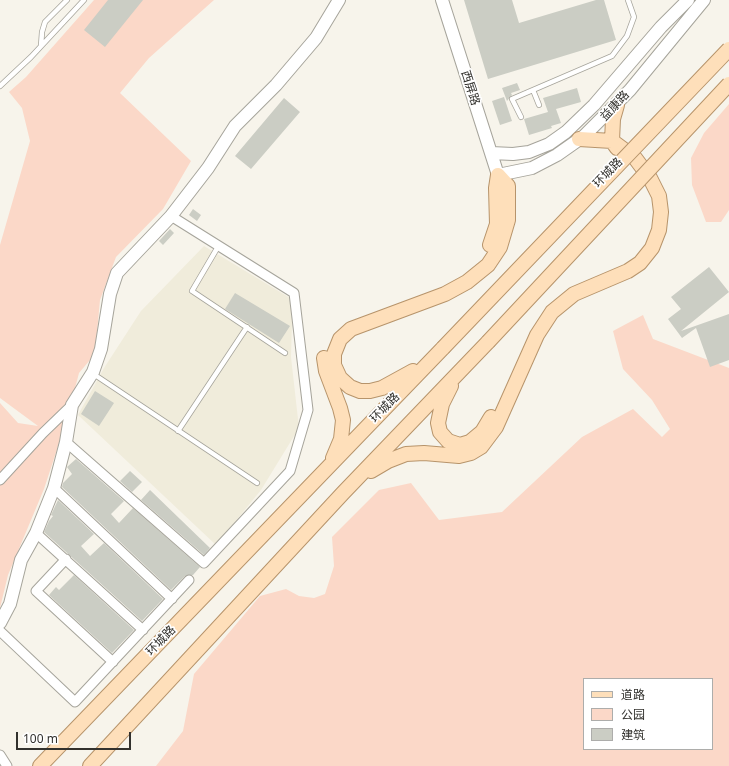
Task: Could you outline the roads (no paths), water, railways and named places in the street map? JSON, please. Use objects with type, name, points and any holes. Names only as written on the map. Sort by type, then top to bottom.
[{"type":"main road","name":"环城路","points":[[40,766],[729,49]]},
{"type":"main road","points":[[90,766],[347,489],[488,342],[729,84]]},
{"type":"main road","points":[[457,374],[442,404],[438,427],[446,439],[452,444],[460,445],[474,439],[485,428],[531,327],[545,306],[569,286],[623,263],[642,247],[648,236],[651,224],[652,211],[650,199],[642,182],[612,141],[613,119],[617,104]]},
{"type":"main road","points":[[347,489],[383,463],[402,455],[420,453],[459,456],[471,453],[481,447],[496,428],[538,335],[552,312],[574,294],[628,271],[640,263],[649,252],[655,242],[661,224],[661,207],[657,192],[650,178],[640,164],[629,153],[612,141],[579,139]]},
{"type":"main road","points":[[439,352],[390,385],[366,391],[356,390],[345,383],[336,372],[334,363],[338,342],[351,329],[445,294],[467,282],[488,265],[500,247],[508,220],[508,186],[498,175]]},
{"type":"main road","points":[[325,470],[339,444],[343,425],[340,408],[325,366],[325,353],[332,335],[340,325],[349,319],[445,284],[462,274],[480,260],[489,248],[496,229],[498,175]]},
{"type":"street","points":[[0,480],[72,405],[92,372],[101,349],[110,294],[117,272],[171,216],[208,168],[235,126],[276,85],[316,38],[340,0]]},
{"type":"street","name":"西屏路","points":[[442,0],[498,175]]},
{"type":"street","name":"益康路","points":[[491,153],[513,154],[529,152],[549,144],[566,132],[594,105],[656,32],[688,0]]},
{"type":"street","name":"益康路","points":[[498,175],[519,172],[532,168],[579,139],[617,104],[704,0]]},
{"type":"street","points":[[66,442],[204,563],[290,471],[308,410],[294,293],[171,216]]},
{"type":"street","points":[[0,624],[10,604],[22,560],[36,534],[54,488],[66,442],[72,405]]},
{"type":"street","points":[[54,488],[172,598]]},
{"type":"street","points":[[36,534],[66,559],[143,630]]},
{"type":"street","points":[[66,559],[36,591],[113,662]]},
{"type":"street","points":[[0,631],[75,702],[189,580]]},
{"type":"street","points":[[0,755],[7,766]]},
{"type":"lane","points":[[41,46],[42,32],[45,22],[67,0]]},
{"type":"lane","points":[[0,86],[41,46],[84,0]]},
{"type":"lane","points":[[521,117],[512,99],[612,56],[627,36],[634,18],[628,0]]},
{"type":"lane","points":[[533,90],[539,105]]},
{"type":"lane","points":[[219,245],[192,291],[285,353]]},
{"type":"lane","points":[[178,431],[247,328]]},
{"type":"lane","points":[[98,378],[257,483]]}]
